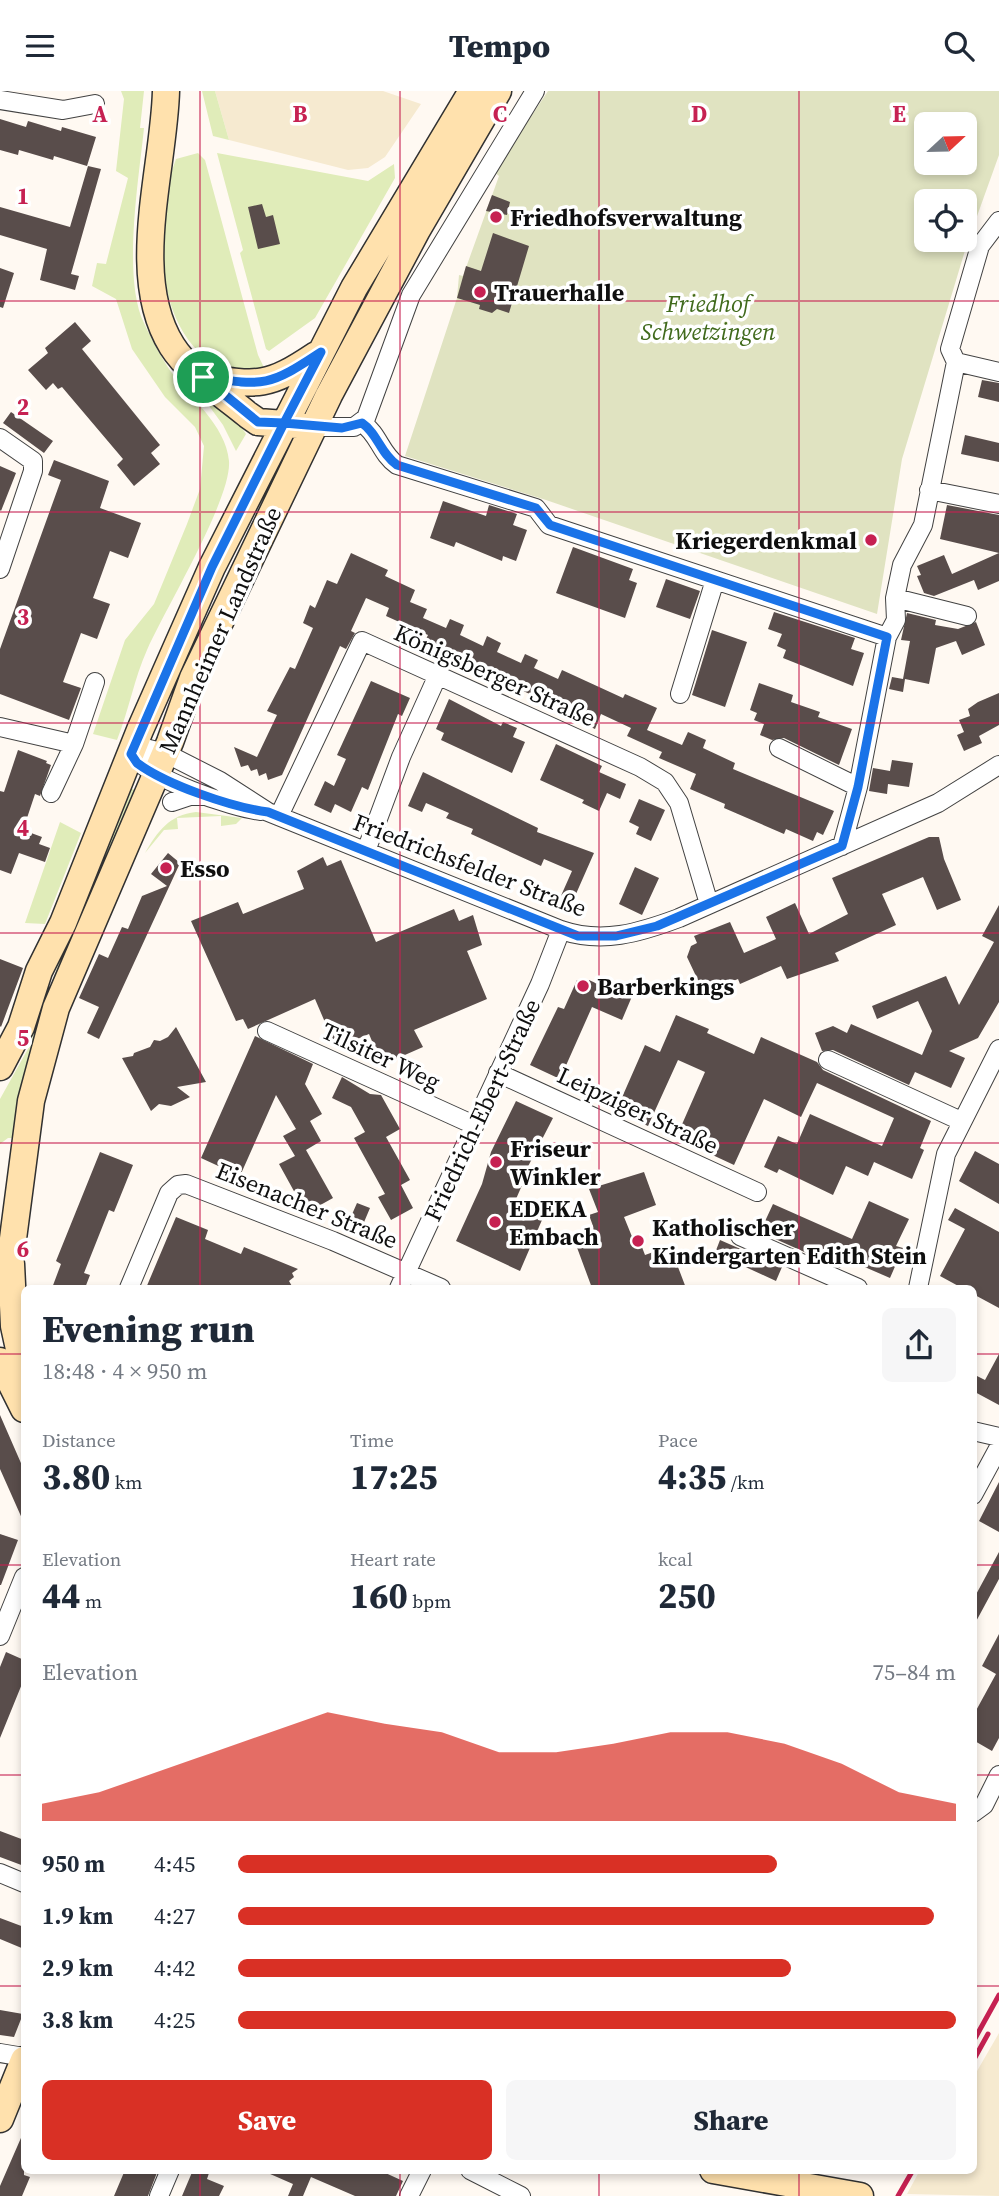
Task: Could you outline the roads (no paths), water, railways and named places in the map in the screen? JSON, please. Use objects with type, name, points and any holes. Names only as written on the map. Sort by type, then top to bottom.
[{"type":"main road","points":[[166,91],[151,234],[153,289],[160,322],[173,348],[203,377],[258,422],[314,427]]},
{"type":"main road","name":"Mannheimer Landstraße","points":[[0,1067],[21,1027],[39,971],[63,923],[132,752],[212,567],[354,288],[471,91]]},
{"type":"main road","name":"Mannheimer Landstraße","points":[[12,1247],[23,1144],[41,1057],[56,1008],[160,763],[193,678],[314,427],[417,230],[498,91]]},
{"type":"main road","points":[[203,377],[252,384],[275,380],[321,352]]},
{"type":"main road","points":[[236,584],[235,574],[241,543],[290,443],[284,423]]},
{"type":"main road","points":[[0,1211],[12,1247],[19,1329]]},
{"type":"main road","points":[[0,1286],[12,1247]]},
{"type":"main road","points":[[0,1361],[21,1403]]},
{"type":"main road","points":[[0,2119],[21,2066]]},
{"type":"main road","points":[[736,2174],[860,2196]]},
{"type":"street","points":[[362,423],[411,295],[535,91]]},
{"type":"street","points":[[0,100],[63,110],[94,104]]},
{"type":"street","points":[[842,846],[858,787],[887,637],[896,620],[895,598],[902,565],[923,525],[956,362],[950,349],[980,246],[996,228]]},
{"type":"street","points":[[956,362],[999,372]]},
{"type":"street","points":[[314,427],[342,428],[362,423],[374,431],[384,456],[397,465],[536,508],[550,525],[887,637]]},
{"type":"street","points":[[0,438],[33,461],[33,471],[6,531],[0,569]]},
{"type":"street","points":[[929,490],[999,504]]},
{"type":"street","points":[[680,694],[715,580]]},
{"type":"street","points":[[895,598],[967,616]]},
{"type":"street","name":"Königsberger Straße","points":[[273,814],[362,641],[640,767],[665,782],[679,803],[709,904]]},
{"type":"street","points":[[366,851],[401,757],[437,677]]},
{"type":"street","points":[[51,793],[74,744],[95,683]]},
{"type":"street","points":[[1,729],[74,744]]},
{"type":"street","name":"Friedrichsfelder Straße","points":[[132,752],[145,748],[160,763],[206,796],[243,809],[273,814]]},
{"type":"street","points":[[779,748],[858,787]]},
{"type":"street","name":"Friedrichsfelder Straße","points":[[160,763],[220,781],[273,814],[578,936],[616,936],[657,926],[938,803],[999,765]]},
{"type":"street","points":[[172,803],[190,796],[206,796]]},
{"type":"street","name":"Friedrich-Ebert-Straße","points":[[403,1280],[540,984],[561,930]]},
{"type":"street","name":"Tilsiter Weg","points":[[267,1031],[474,1125]]},
{"type":"street","points":[[919,1285],[946,1154],[999,1049]]},
{"type":"street","points":[[828,1060],[961,1121]]},
{"type":"street","name":"Leipziger Straße","points":[[498,1073],[757,1192]]},
{"type":"street","name":"Eisenacher Straße","points":[[130,1285],[170,1193],[178,1185],[186,1184],[403,1280]]},
{"type":"street","points":[[740,1236],[851,1285]]},
{"type":"street","points":[[403,1280],[427,1285]]},
{"type":"street","points":[[977,1432],[999,1437]]},
{"type":"street","points":[[977,1488],[999,1447]]},
{"type":"street","points":[[0,1636],[21,1584]]},
{"type":"street","points":[[977,1810],[984,1805],[999,1775]]},
{"type":"street","points":[[0,1873],[21,1882]]},
{"type":"street","points":[[0,2053],[21,2058]]},
{"type":"street","points":[[159,2196],[168,2174]]},
{"type":"street","points":[[409,2196],[420,2174]]},
{"type":"street","points":[[478,2174],[521,2196]]},
{"type":"railway","points":[[977,2035],[999,1995]]},
{"type":"railway","points":[[977,2054],[988,2034]]},
{"type":"railway","points":[[898,2196],[911,2174]]},
{"type":"place","name":"Friedhofsverwaltung","points":[[496,217]]},
{"type":"place","name":"Trauerhalle","points":[[480,292]]},
{"type":"place","name":"Kriegerdenkmal","points":[[871,540]]},
{"type":"place","name":"Esso","points":[[166,868]]},
{"type":"place","name":"Barberkings","points":[[583,986]]},
{"type":"place","name":"Friseur Winkler","points":[[496,1162]]},
{"type":"place","name":"EDEKA Embach","points":[[495,1222]]},
{"type":"place","name":"Katholischer Kindergarten Edith Stein","points":[[638,1241]]},
{"type":"park label","name":"Friedhof Schwetzingen","points":[[708,317]]}]
